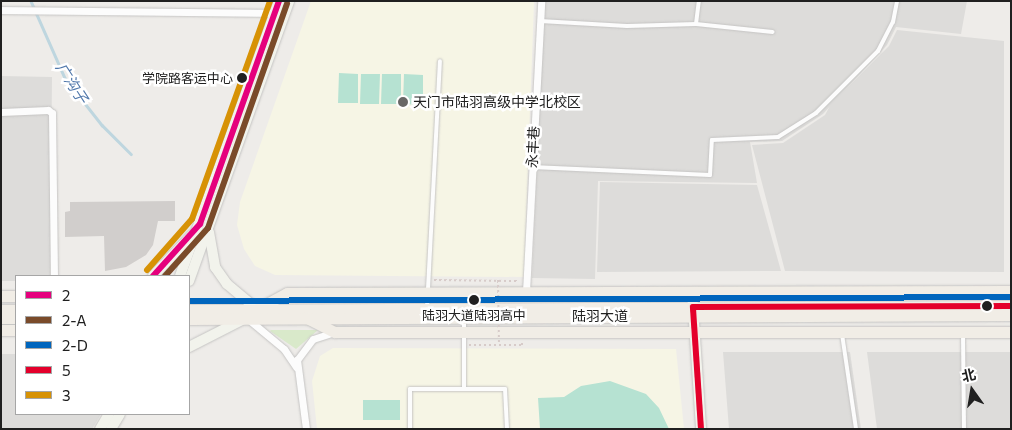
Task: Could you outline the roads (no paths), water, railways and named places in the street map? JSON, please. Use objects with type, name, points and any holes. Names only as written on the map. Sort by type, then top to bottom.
[{"type":"main road","points":[[190,277],[204,226],[278,1]]},
{"type":"main road","points":[[180,275],[204,226],[289,1]]},
{"type":"main road","points":[[154,275],[204,226]]},
{"type":"main road","points":[[204,226],[215,267],[227,284],[257,309],[287,293],[427,293],[526,287],[692,292],[1011,291]]},
{"type":"main road","points":[[692,292],[701,429]]},
{"type":"main road","points":[[1,296],[15,296]]},
{"type":"main road","name":"陆羽大道","points":[[190,319],[1011,306]]},
{"type":"main road","name":"陆羽大道","points":[[190,310],[427,308],[1011,315]]},
{"type":"main road","points":[[1,310],[15,310]]},
{"type":"main road","points":[[306,317],[335,332],[1011,332]]},
{"type":"main road","points":[[1,318],[15,318]]},
{"type":"main road","points":[[190,346],[247,318]]},
{"type":"main road","points":[[1,330],[15,330]]},
{"type":"main road","points":[[100,429],[108,415]]},
{"type":"main road","points":[[111,429],[119,415]]},
{"type":"street","name":"永丰巷","points":[[526,287],[541,1]]},
{"type":"street","points":[[1,10],[285,13]]},
{"type":"street","points":[[1,112],[48,110],[52,113],[54,275]]},
{"type":"street","points":[[247,318],[284,349],[297,368]]},
{"type":"street","points":[[306,429],[297,368],[300,352],[306,344],[321,334],[335,332]]},
{"type":"lane","points":[[696,24],[699,1]]},
{"type":"lane","points":[[532,167],[710,175],[712,140],[778,137],[816,112],[878,50],[893,22],[897,1]]},
{"type":"lane","points":[[540,21],[627,26],[696,24],[773,32]]},
{"type":"lane","points":[[427,308],[440,62]]},
{"type":"lane","points":[[464,316],[464,389]]},
{"type":"lane","points":[[842,332],[856,429]]},
{"type":"lane","points":[[964,332],[964,429]]},
{"type":"lane","points":[[410,429],[410,389],[505,389],[507,429]]},
{"type":"waterway","name":"广沟子","points":[[31,1],[65,78],[102,125],[131,154]]},
{"type":"place","name":"学院路客运中心","points":[[242,78]]},
{"type":"place","name":"天门市陆羽高级中学北校区","points":[[403,102]]},
{"type":"place","name":"陆羽大道陆羽高中","points":[[474,300]]}]
